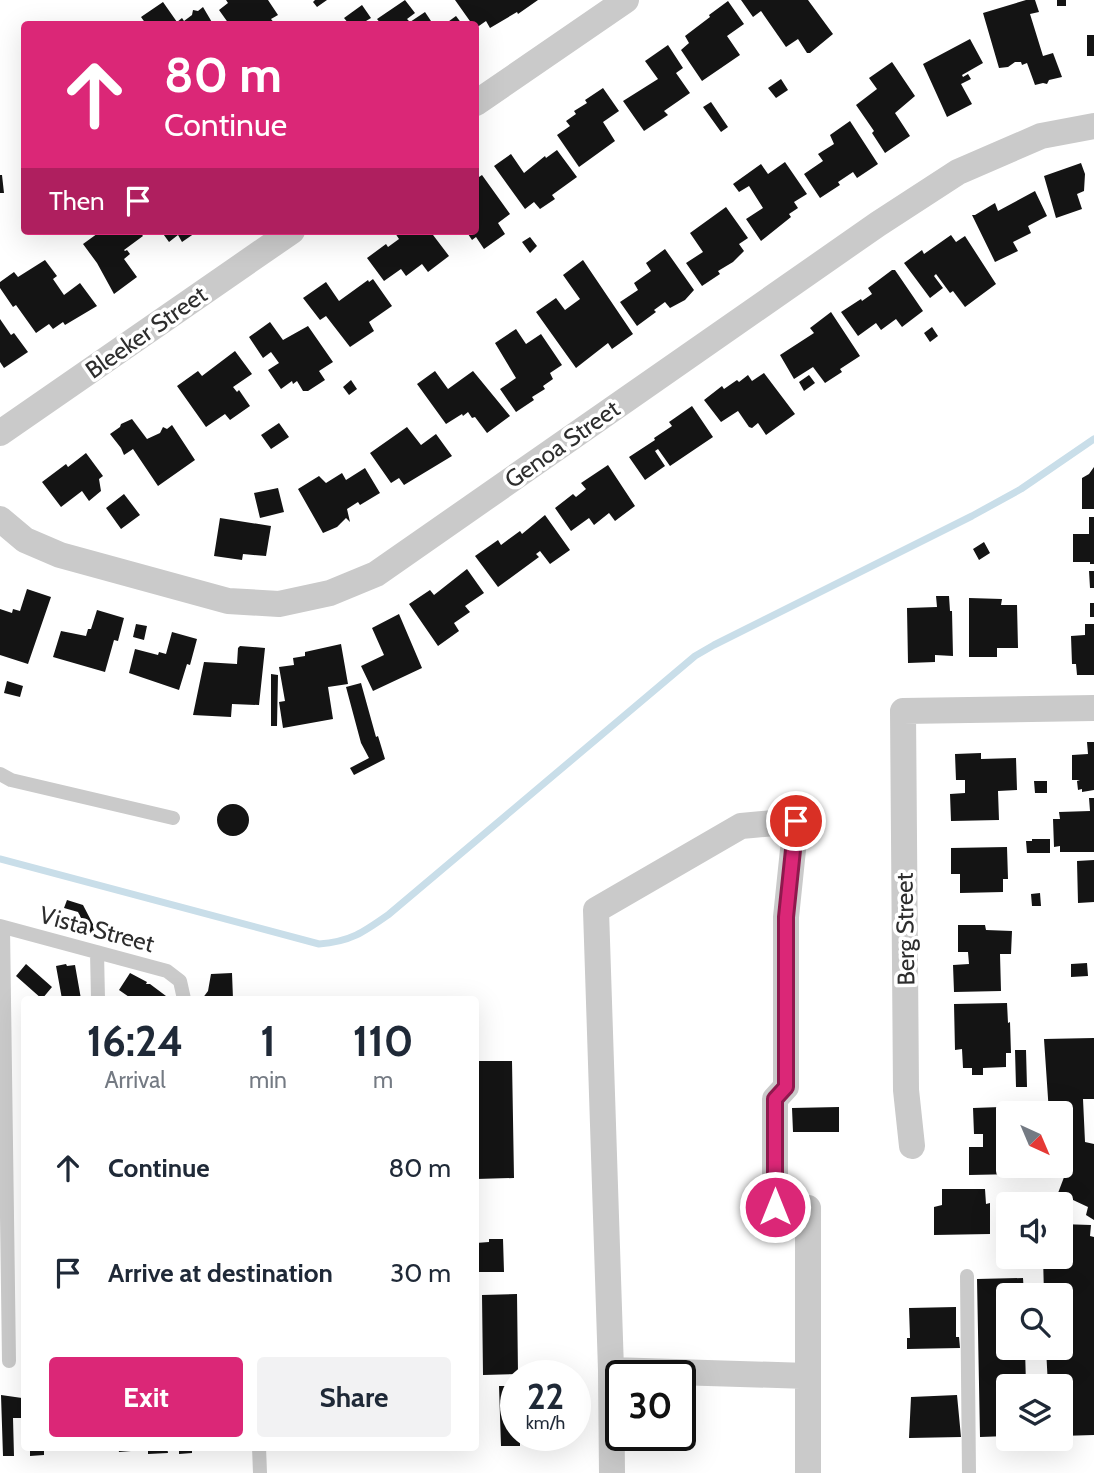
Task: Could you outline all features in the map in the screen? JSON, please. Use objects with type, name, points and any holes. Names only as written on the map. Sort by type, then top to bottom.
[{"type":"street","points":[[479,101],[626,0]]},
{"type":"street","name":"Genoa Street","points":[[0,519],[25,540],[60,555],[228,601],[279,604],[330,593],[376,574],[958,172],[1041,136],[1094,126]]},
{"type":"street","name":"Bleeker Street","points":[[0,433],[286,235]]},
{"type":"street","name":"Berg Street","points":[[912,1146],[906,1090],[902,711],[1094,708]]},
{"type":"street","points":[[611,1360],[596,910],[741,826],[796,821],[786,917],[786,1087],[775,1099],[775,1207],[808,1208],[808,1473]]},
{"type":"street","points":[[696,1373],[808,1376]]},
{"type":"street","points":[[612,1451],[612,1473]]},
{"type":"lane","points":[[0,774],[11,780],[173,818]]},
{"type":"lane","points":[[1,927],[4,1362]]},
{"type":"lane","name":"Vista Street","points":[[1,927],[167,971],[180,981],[183,996]]},
{"type":"lane","points":[[97,952],[98,996]]},
{"type":"lane","points":[[967,1276],[969,1473]]},
{"type":"lane","points":[[259,1451],[260,1473]]},
{"type":"building","points":[[226,0],[268,0],[278,15],[271,19],[273,21],[227,21],[219,10],[228,3]]},
{"type":"building","points":[[327,0],[317,7],[313,2]]},
{"type":"building","points":[[405,0],[415,13],[407,19],[409,21],[377,19]]},
{"type":"building","points":[[455,0],[538,0],[490,28],[486,21],[479,26],[479,21],[470,21]]},
{"type":"building","points":[[741,0],[808,0],[833,34],[810,53],[807,53],[798,39],[786,47],[761,11],[753,17]]},
{"type":"building","points":[[1026,0],[1035,0],[1039,12],[1030,14],[1043,56],[1053,53],[1062,77],[1049,80],[1047,84],[1035,85],[1027,63],[1022,65],[1021,62],[1015,62],[1008,67],[999,68],[983,13]]},
{"type":"building","points":[[1057,0],[1066,0],[1066,6],[1057,6]]},
{"type":"building","points":[[728,1],[744,24],[727,36],[740,55],[702,81],[681,50],[689,43],[685,36]]},
{"type":"building","points":[[163,2],[176,21],[144,21],[141,17]]},
{"type":"building","points":[[362,5],[371,18],[366,21],[346,21],[344,18]]},
{"type":"building","points":[[203,7],[211,21],[184,21],[192,15],[193,10],[198,11]]},
{"type":"building","points":[[425,12],[431,21],[412,21]]},
{"type":"building","points":[[1087,35],[1094,35],[1094,56],[1087,56]]},
{"type":"building","points":[[970,39],[983,63],[962,75],[963,77],[968,74],[971,79],[961,84],[972,104],[947,117],[923,64]]},
{"type":"building","points":[[668,45],[683,68],[676,73],[690,93],[664,111],[668,115],[644,131],[623,101],[658,79],[645,61]]},
{"type":"building","points":[[892,62],[915,96],[895,113],[910,136],[885,153],[856,105],[877,89],[869,78]]},
{"type":"building","points":[[781,79],[788,90],[776,98],[768,88]]},
{"type":"building","points":[[603,88],[619,111],[603,122],[615,141],[579,167],[557,135],[570,126],[566,121],[576,114],[574,111]]},
{"type":"building","points":[[711,102],[728,127],[721,132],[703,107]]},
{"type":"building","points":[[850,121],[878,164],[857,178],[853,172],[838,182],[840,185],[820,198],[804,174],[823,161],[818,154],[834,144],[830,135]]},
{"type":"building","points":[[557,150],[577,177],[552,195],[555,199],[540,209],[534,202],[525,209],[494,166],[511,154],[524,173]]},
{"type":"building","points":[[785,162],[807,194],[794,202],[798,208],[789,214],[791,217],[761,241],[746,219],[763,208],[749,186],[739,192],[733,184],[761,164],[768,174]]},
{"type":"building","points":[[1081,163],[1085,174],[1084,191],[1077,194],[1082,209],[1056,218],[1044,176]]},
{"type":"building","points":[[2,175],[4,193],[0,193]]},
{"type":"building","points":[[482,175],[510,214],[498,223],[505,234],[484,249],[476,237],[472,240],[469,235],[479,235],[479,177]]},
{"type":"building","points":[[1035,191],[1047,216],[1028,226],[1031,233],[1013,242],[1018,251],[995,262],[972,215],[995,203],[998,211]]},
{"type":"building","points":[[726,207],[748,238],[739,244],[744,251],[718,271],[720,274],[702,286],[686,263],[703,252],[690,233]]},
{"type":"building","points":[[95,235],[142,235],[124,250],[130,254],[124,259],[137,277],[114,294],[83,244]]},
{"type":"building","points":[[164,235],[178,235],[169,242]]},
{"type":"building","points":[[178,235],[192,235],[182,242]]},
{"type":"building","points":[[396,235],[433,235],[449,256],[428,272],[422,264],[406,276],[401,269],[384,281],[367,258],[386,244],[388,247],[399,239]]},
{"type":"building","points":[[951,235],[956,242],[965,236],[996,284],[965,307],[936,274],[934,276],[943,288],[930,298],[904,263],[922,250],[924,254]]},
{"type":"building","points":[[530,237],[537,246],[530,253],[522,242]]},
{"type":"building","points":[[665,249],[694,290],[685,300],[670,308],[665,302],[637,326],[620,302],[638,290],[634,283],[651,271],[646,263]]},
{"type":"building","points":[[45,260],[57,276],[53,279],[64,295],[80,283],[97,306],[65,325],[63,322],[53,329],[49,324],[36,333],[16,305],[13,307],[0,288],[0,282],[14,272],[18,277]]},
{"type":"building","points":[[583,260],[633,334],[612,349],[608,343],[576,368],[536,312],[556,298],[565,310],[580,299],[563,275]]},
{"type":"building","points":[[895,270],[923,311],[902,327],[896,319],[881,330],[876,323],[858,336],[841,312],[872,294],[868,288]]},
{"type":"building","points":[[373,279],[392,306],[369,322],[374,331],[350,347],[326,316],[320,320],[303,298],[326,282],[339,301]]},
{"type":"building","points":[[831,312],[860,356],[825,383],[813,367],[794,379],[780,355],[814,333],[810,328]]},
{"type":"building","points":[[0,319],[28,352],[4,368],[0,362]]},
{"type":"building","points":[[270,322],[283,340],[308,326],[333,362],[319,371],[325,380],[308,391],[303,391],[297,381],[293,384],[292,381],[281,389],[268,370],[279,363],[271,352],[263,358],[249,337]]},
{"type":"building","points":[[932,327],[938,336],[930,342],[924,333]]},
{"type":"building","points":[[516,329],[526,344],[541,334],[562,365],[550,373],[553,379],[543,386],[545,389],[516,412],[500,389],[516,378],[495,343]]},
{"type":"building","points":[[235,351],[252,374],[233,387],[237,392],[239,390],[250,406],[230,420],[225,414],[206,427],[177,386],[198,371],[202,376]]},
{"type":"building","points":[[435,371],[448,389],[473,371],[510,416],[487,433],[468,412],[446,424],[417,384]]},
{"type":"building","points":[[764,373],[795,414],[766,435],[758,423],[752,428],[749,427],[738,411],[721,422],[704,400],[722,386],[724,389],[748,375],[752,381]]},
{"type":"building","points":[[809,375],[815,383],[804,391],[799,382]]},
{"type":"building","points":[[351,380],[357,389],[349,395],[343,387]]},
{"type":"building","points":[[692,406],[713,437],[670,466],[658,449],[655,451],[665,466],[645,480],[629,457],[655,440],[654,438],[672,426],[669,422]]},
{"type":"building","points":[[132,419],[147,439],[160,433],[163,427],[167,429],[172,425],[195,460],[158,486],[133,449],[124,455],[110,434]]},
{"type":"building","points":[[279,423],[289,437],[271,449],[261,435]]},
{"type":"building","points":[[407,427],[421,445],[436,434],[452,456],[404,485],[399,478],[391,483],[370,453]]},
{"type":"building","points":[[86,453],[103,476],[99,479],[101,491],[89,501],[82,491],[61,507],[42,482]]},
{"type":"building","points":[[608,465],[635,506],[615,521],[609,513],[594,525],[589,518],[571,531],[555,508],[573,494],[576,497],[586,489],[581,483]]},
{"type":"building","points":[[1094,467],[1094,509],[1082,509],[1082,478]]},
{"type":"building","points":[[365,468],[380,493],[347,509],[350,522],[346,518],[337,527],[323,533],[298,489],[319,476],[326,483],[342,473],[346,480]]},
{"type":"building","points":[[278,488],[284,512],[260,518],[254,493]]},
{"type":"building","points":[[124,494],[140,515],[121,529],[106,508]]},
{"type":"building","points":[[545,515],[570,550],[550,564],[540,551],[536,554],[539,557],[498,587],[475,556],[498,540],[501,545],[520,531],[522,534]]},
{"type":"building","points":[[1089,517],[1094,517],[1094,564],[1073,562],[1073,534],[1089,534]]},
{"type":"building","points":[[220,518],[271,526],[266,556],[243,554],[242,560],[214,556]]},
{"type":"building","points":[[984,542],[990,553],[979,560],[973,549]]},
{"type":"building","points":[[467,569],[484,593],[465,606],[470,612],[454,623],[459,631],[438,646],[409,604],[430,590],[434,595]]},
{"type":"building","points":[[1089,571],[1094,571],[1094,588],[1090,588]]},
{"type":"building","points":[[27,589],[51,597],[28,664],[0,655],[0,609],[12,613],[13,609],[20,611]]},
{"type":"building","points":[[936,596],[949,596],[953,656],[935,655],[935,662],[908,663],[907,608],[937,607]]},
{"type":"building","points":[[969,598],[1002,599],[1001,605],[1017,605],[1018,648],[997,648],[997,657],[969,657]]},
{"type":"building","points":[[1090,603],[1094,603],[1094,617],[1090,617]]},
{"type":"building","points":[[97,610],[124,618],[118,641],[114,640],[105,672],[53,657],[61,631],[86,636]]},
{"type":"building","points":[[399,614],[422,668],[373,691],[361,666],[384,655],[372,628]]},
{"type":"building","points":[[136,624],[147,626],[144,640],[133,637]]},
{"type":"building","points":[[1085,624],[1094,624],[1094,675],[1077,675],[1076,664],[1072,664],[1071,636],[1085,635]]},
{"type":"building","points":[[172,632],[197,639],[179,690],[129,673],[135,649],[158,655],[159,652],[166,654]]},
{"type":"building","points":[[341,644],[348,684],[328,687],[333,719],[283,728],[279,702],[285,701],[279,667],[294,665],[293,658],[305,656],[305,652]]},
{"type":"building","points":[[240,646],[265,648],[259,705],[232,704],[231,717],[193,715],[204,662],[237,664]]},
{"type":"building","points":[[271,674],[278,675],[277,726],[271,726]]},
{"type":"building","points":[[7,681],[23,686],[20,697],[4,693]]},
{"type":"building","points":[[361,683],[385,759],[354,775],[350,768],[369,758],[361,743],[346,687]]},
{"type":"building","points":[[1087,742],[1094,742],[1094,790],[1082,792],[1082,789],[1078,790],[1077,781],[1080,780],[1072,780],[1072,755],[1088,754]]},
{"type":"building","points":[[981,753],[981,759],[1016,758],[1017,790],[998,791],[999,820],[951,821],[950,794],[965,793],[965,780],[956,780],[955,754]]},
{"type":"building","points":[[1034,781],[1047,781],[1047,793],[1035,793]]},
{"type":"building","points":[[1089,798],[1094,798],[1094,852],[1060,852],[1060,846],[1054,847],[1053,819],[1060,819],[1059,812],[1090,811]]},
{"type":"building","points":[[233,804],[245,808],[249,820],[245,832],[233,836],[221,832],[217,820],[221,808]]},
{"type":"building","points":[[1050,839],[1050,853],[1027,853],[1026,841]]},
{"type":"building","points":[[1007,847],[1008,879],[1003,879],[1003,892],[960,893],[960,874],[951,874],[951,848]]},
{"type":"building","points":[[1094,860],[1094,902],[1078,903],[1077,861]]},
{"type":"building","points":[[1040,893],[1041,906],[1032,906],[1031,894]]},
{"type":"building","points":[[67,900],[83,905],[96,930],[89,934],[78,912],[64,908]]},
{"type":"building","points":[[958,925],[985,925],[986,930],[1012,931],[1011,954],[1000,954],[1001,991],[954,992],[953,965],[969,964],[968,952],[958,952]]},
{"type":"building","points":[[1087,963],[1088,976],[1071,977],[1071,964]]},
{"type":"building","points":[[26,964],[52,987],[44,996],[39,996],[16,976]]},
{"type":"building","points":[[75,965],[80,996],[61,996],[56,966]]},
{"type":"building","points":[[130,973],[166,996],[128,996],[119,990]]},
{"type":"building","points":[[232,973],[233,996],[204,996],[208,991],[211,974]]},
{"type":"building","points":[[1007,1003],[1011,1053],[1006,1053],[1006,1067],[983,1068],[983,1075],[972,1075],[972,1068],[963,1068],[962,1049],[955,1050],[954,1004]]},
{"type":"building","points":[[1094,1038],[1094,1099],[1083,1099],[1085,1142],[1094,1144],[1094,1220],[1086,1215],[1088,1207],[1073,1200],[1073,1192],[1058,1192],[1064,1178],[1073,1178],[1073,1101],[1048,1101],[1044,1039]]},
{"type":"building","points":[[1015,1050],[1026,1050],[1027,1087],[1016,1087]]},
{"type":"building","points":[[479,1061],[512,1061],[514,1178],[479,1179]]},
{"type":"building","points":[[839,1107],[839,1132],[793,1132],[792,1108]]},
{"type":"building","points":[[996,1107],[996,1174],[969,1175],[969,1147],[983,1147],[983,1134],[974,1134],[973,1108]]},
{"type":"building","points":[[942,1189],[985,1189],[986,1204],[990,1203],[990,1234],[934,1235],[934,1207],[942,1205]]},
{"type":"building","points":[[1073,1224],[1091,1225],[1090,1236],[1094,1237],[1094,1435],[1073,1436],[1073,1374],[1047,1374],[1047,1360],[1073,1360],[1073,1283],[1044,1283],[1043,1269],[1073,1269]]},
{"type":"building","points":[[489,1239],[503,1239],[504,1272],[479,1272],[479,1243],[489,1242]]},
{"type":"building","points":[[1023,1278],[1023,1283],[996,1283],[996,1360],[1025,1360],[1026,1374],[996,1374],[996,1436],[980,1437],[977,1279]]},
{"type":"building","points":[[517,1294],[518,1360],[500,1360],[500,1375],[483,1375],[482,1295]]},
{"type":"building","points":[[956,1307],[956,1337],[959,1337],[960,1348],[907,1349],[907,1338],[910,1338],[909,1308]]},
{"type":"building","points":[[1,1395],[21,1398],[21,1418],[13,1418],[14,1456],[3,1456]]},
{"type":"building","points":[[957,1395],[961,1437],[909,1438],[911,1397]]},
{"type":"building","points":[[30,1451],[44,1451],[44,1455],[30,1456]]},
{"type":"building","points":[[148,1451],[168,1453],[148,1454]]},
{"type":"building","points":[[179,1451],[192,1451],[192,1453],[179,1454]]},
{"type":"waterway","points":[[0,859],[319,944],[348,938],[388,915],[695,656],[972,516],[1021,489],[1094,439]]},
{"type":"route","points":[[775,1207],[775,1099],[786,1087],[786,917],[796,821]]}]
